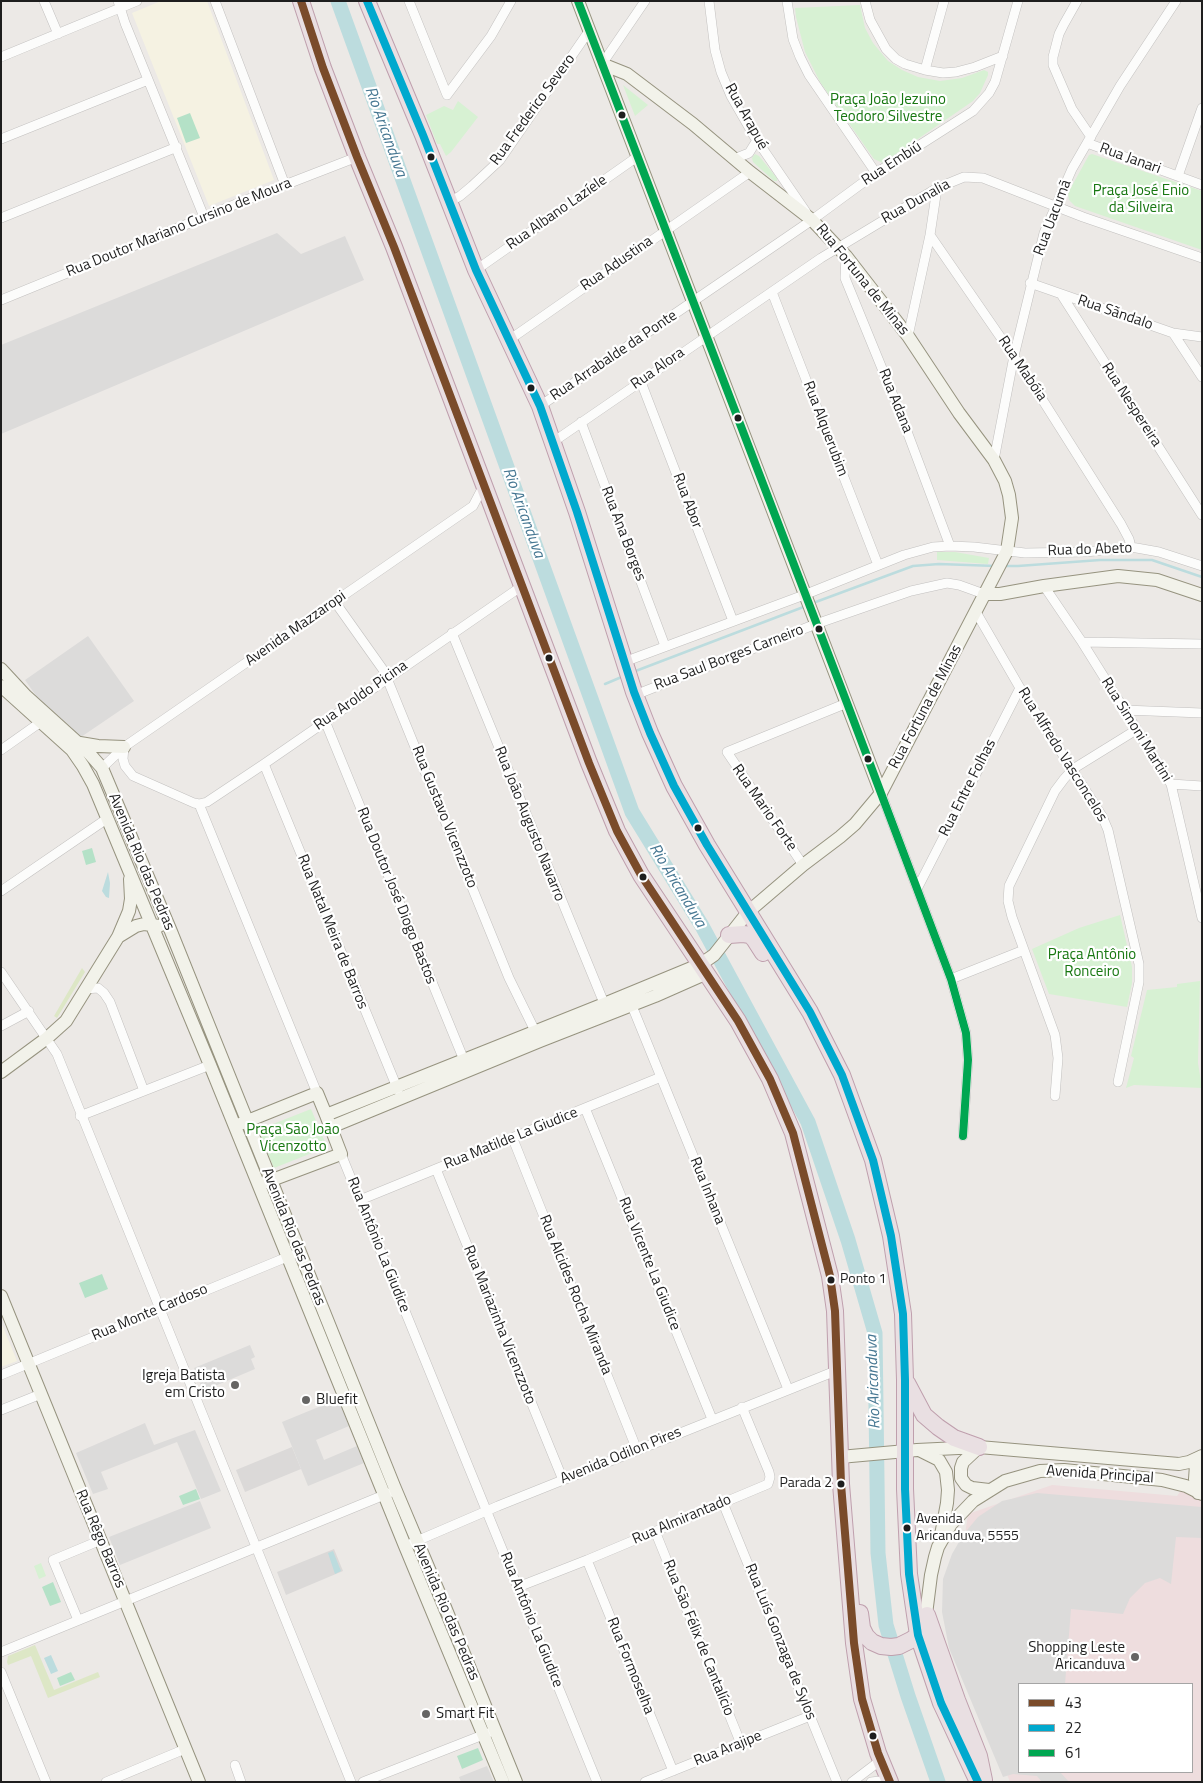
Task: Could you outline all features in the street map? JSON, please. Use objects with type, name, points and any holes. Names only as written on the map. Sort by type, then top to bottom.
[{"type":"highway","points":[[301,1],[323,68],[394,246],[589,763],[617,831],[641,875],[707,964],[770,1079],[793,1133],[830,1276],[835,1311],[841,1478],[854,1643],[862,1699],[889,1781]]},
{"type":"highway","points":[[367,1],[423,135],[476,270],[540,406],[634,694],[674,786],[743,934],[754,939],[787,988],[804,1002]]},
{"type":"highway","points":[[739,923],[804,1002],[842,1075],[875,1164],[891,1236],[901,1304],[905,1380],[909,1574],[915,1638],[941,1703],[978,1782]]},
{"type":"highway","points":[[905,1380],[924,1415],[954,1438],[979,1447]]},
{"type":"highway","points":[[841,1478],[853,1495],[862,1628],[872,1642],[881,1646],[891,1647],[915,1638]]},
{"type":"highway","points":[[927,1615],[979,1756],[985,1782]]},
{"type":"street","points":[[44,1],[58,34]]},
{"type":"street","points":[[1,57],[58,34],[119,5],[137,1]]},
{"type":"street","points":[[215,1],[285,184]]},
{"type":"street","points":[[409,1],[447,95],[491,36],[511,1]]},
{"type":"street","points":[[578,1],[847,702],[951,979],[966,1033],[968,1060],[963,1136]]},
{"type":"street","points":[[602,64],[645,1]]},
{"type":"street","name":"Rua Arapué","points":[[709,1],[715,50],[721,72],[732,96],[757,140],[812,220]]},
{"type":"street","points":[[787,1],[794,39],[804,66],[876,173]]},
{"type":"street","points":[[865,1],[870,20],[886,49],[900,61],[924,70],[943,73],[956,72],[1003,56]]},
{"type":"street","points":[[924,70],[944,1]]},
{"type":"street","name":"Rua Embiú","points":[[812,220],[876,173],[973,111],[989,93],[995,82],[1018,1]]},
{"type":"street","points":[[1077,1],[1064,24],[1053,57],[1054,65],[1072,109],[1089,140]]},
{"type":"street","name":"Rua Uacumã","points":[[994,460],[1030,283],[1044,234],[1055,206],[1072,169],[1120,86],[1176,1]]},
{"type":"street","points":[[119,5],[204,217]]},
{"type":"street","name":"Rua Frederico Severo","points":[[448,202],[460,196],[500,160],[589,31]]},
{"type":"street","name":"Rua Fortuna de Minas","points":[[602,64],[627,74],[693,124],[750,172],[812,220],[842,252],[908,336],[959,413],[994,460],[1010,495],[1012,518],[1005,556],[881,793],[855,824],[840,838],[803,865],[739,923],[707,964]]},
{"type":"street","points":[[1,139],[148,80]]},
{"type":"street","points":[[1178,176],[1202,108]]},
{"type":"street","points":[[734,159],[753,149],[757,140]]},
{"type":"street","name":"Rua Janari","points":[[1089,140],[1202,185]]},
{"type":"street","points":[[1,218],[177,147]]},
{"type":"street","name":"Rua Doutor Mariano Cursino de Moura","points":[[1,300],[285,184],[357,157]]},
{"type":"street","name":"Rua Albano Lazíele","points":[[476,270],[637,157]]},
{"type":"street","name":"Rua Adustina","points":[[509,340],[750,172]]},
{"type":"street","name":"Rua Dunalia","points":[[842,252],[938,188],[964,177],[975,176],[1055,206]]},
{"type":"street","points":[[908,336],[938,188]]},
{"type":"street","points":[[1055,206],[1202,258]]},
{"type":"street","name":"Rua Arrabalde da Ponte","points":[[540,406],[812,220]]},
{"type":"street","name":"Rua Mabóia","points":[[930,235],[1014,356],[1121,524],[1131,546]]},
{"type":"street","name":"Rua Alora","points":[[553,442],[772,292],[842,252]]},
{"type":"street","name":"Rua Adana","points":[[842,252],[845,278],[899,410],[950,546]]},
{"type":"street","name":"Rua Sãndalo","points":[[1030,283],[1173,333],[1202,337]]},
{"type":"street","name":"Rua Alquerubim","points":[[772,292],[878,565]]},
{"type":"street","name":"Rua Nespereira","points":[[1061,294],[1202,515]]},
{"type":"street","points":[[1173,333],[1202,377]]},
{"type":"street","name":"Rua Abor","points":[[641,382],[732,621]]},
{"type":"street","name":"Rua Ana Borges","points":[[581,422],[664,646]]},
{"type":"street","name":"Avenida Mazzaropi","points":[[102,768],[124,747],[473,506],[484,484]]},
{"type":"street","name":"Rua do Abeto","points":[[624,664],[664,646],[732,621],[806,599],[878,565],[917,551],[950,546],[1005,556],[1025,553],[1086,552],[1131,546],[1159,552],[1202,566]]},
{"type":"street","name":"Rua Saul Borges Carneiro","points":[[634,694],[815,621],[911,591],[947,583],[959,585],[984,594],[1000,594],[1118,576],[1141,577],[1157,580],[1202,595]]},
{"type":"street","name":"Rua Aroldo Picina","points":[[199,804],[207,802],[264,764],[522,586]]},
{"type":"street","name":"Rua Simoni Martini","points":[[1044,586],[1082,642],[1171,784],[1202,918]]},
{"type":"street","name":"Rua Gustavo Vicenzzoto","points":[[335,602],[384,671],[509,978],[538,1036]]},
{"type":"street","name":"Rua Alfredo Vasconcelos","points":[[976,612],[1020,688],[1102,816],[1108,830],[1139,964],[1138,990],[1118,1082]]},
{"type":"street","name":"Rua João Augusto Navarro","points":[[452,633],[606,1009]]},
{"type":"street","points":[[1082,642],[1202,644]]},
{"type":"street","name":"Avenida Rio das Pedras","points":[[1,669],[72,750],[93,784],[210,1064],[240,1123]]},
{"type":"street","name":"Avenida Rio das Pedras","points":[[1,686],[44,720],[79,743],[102,768],[170,929],[240,1123],[411,1543],[483,1736],[503,1782]]},
{"type":"street","name":"Rua Entre Folhas","points":[[916,889],[1020,688]]},
{"type":"street","name":"Rua Mario Forte","points":[[803,865],[728,756],[728,751],[847,702]]},
{"type":"street","points":[[1124,710],[1202,713]]},
{"type":"street","points":[[1,750],[44,720]]},
{"type":"street","name":"Rua Doutor José Diogo Bastos","points":[[325,721],[467,1065]]},
{"type":"street","points":[[1054,1096],[1058,1058],[1055,1035],[1008,901],[1009,886],[1055,791],[1073,769],[1136,730]]},
{"type":"street","points":[[79,743],[124,747],[123,759],[125,766],[133,776],[199,804]]},
{"type":"street","name":"Rua Natal Meira de Barros","points":[[264,764],[399,1093]]},
{"type":"street","points":[[93,784],[98,772],[102,768]]},
{"type":"street","points":[[1171,784],[1202,786]]},
{"type":"street","name":"Rua Antônio La Giudice","points":[[199,804],[597,1782]]},
{"type":"street","points":[[1,891],[108,818]]},
{"type":"street","points":[[1,1072],[47,1038],[66,1021],[118,937],[129,911],[131,898],[130,869]]},
{"type":"street","points":[[1192,872],[1202,873]]},
{"type":"street","points":[[118,937],[136,926],[153,925],[170,929]]},
{"type":"street","points":[[951,979],[1024,950]]},
{"type":"street","points":[[328,1121],[629,1000],[707,964]]},
{"type":"street","points":[[1,972],[29,1011],[56,1054],[351,1782]]},
{"type":"street","points":[[85,989],[98,988],[104,992],[110,1002],[144,1091]]},
{"type":"street","name":"Rua Inhana","points":[[629,1000],[788,1389]]},
{"type":"street","points":[[1,1026],[29,1011]]},
{"type":"street","points":[[80,1116],[210,1064]]},
{"type":"street","name":"Rua Matilde La Giudice","points":[[360,1200],[661,1077]]},
{"type":"street","points":[[240,1123],[317,1093]]},
{"type":"street","name":"Rua Vicente La Giudice","points":[[585,1108],[712,1420]]},
{"type":"street","name":"Rua Alcides Rocha Miranda","points":[[513,1139],[637,1450]]},
{"type":"street","points":[[265,1183],[341,1154]]},
{"type":"street","name":"Rua Mariazinha Vicenzzoto","points":[[436,1169],[562,1480]]},
{"type":"street","name":"Rua Monte Cardoso","points":[[1,1376],[294,1254]]},
{"type":"street","name":"Rua Rêgo Barros","points":[[1,1296],[199,1782]]},
{"type":"street","name":"Avenida Odilon Pires","points":[[411,1543],[487,1510],[838,1370]]},
{"type":"street","points":[[1,1410],[41,1394]]},
{"type":"street","name":"Rua Almirantado","points":[[518,1587],[768,1484],[769,1472],[742,1407]]},
{"type":"street","points":[[979,1447],[964,1462],[961,1468],[961,1478],[972,1488],[989,1490]]},
{"type":"street","name":"Avenida Principal","points":[[840,1457],[979,1447],[1179,1464],[1200,1457]]},
{"type":"street","points":[[906,1451],[939,1460],[946,1472],[947,1503],[938,1547]]},
{"type":"street","points":[[1200,1457],[1195,1479],[1200,1493]]},
{"type":"street","name":"Avenida Principal","points":[[915,1638],[925,1624],[931,1576],[938,1547],[951,1524],[961,1512],[989,1490],[1005,1481],[1040,1471],[1064,1470],[1162,1480],[1186,1486],[1200,1493]]},
{"type":"street","points":[[1,1652],[391,1493]]},
{"type":"street","name":"Rua Luís Gonzaga de Sylos","points":[[723,1503],[837,1782]]},
{"type":"street","name":"Rua São Félix de Cantalício","points":[[655,1532],[741,1744]]},
{"type":"street","points":[[78,1620],[53,1560],[101,1540]]},
{"type":"street","name":"Avenida Rio das Pedras","points":[[411,1543],[445,1607],[516,1782]]},
{"type":"street","name":"Rua Formoselha","points":[[586,1560],[673,1771]]},
{"type":"street","points":[[1,1672],[46,1782]]},
{"type":"street","name":"Rua Arajipe","points":[[645,1782],[810,1716]]},
{"type":"street","points":[[363,1782],[483,1736],[494,1729]]},
{"type":"street","points":[[106,1782],[186,1749]]},
{"type":"street","points":[[852,1782],[881,1760]]},
{"type":"street","points":[[235,1765],[241,1782]]},
{"type":"street","points":[[871,1782],[889,1781]]},
{"type":"shaded area","points":[[161,1],[207,1],[274,180],[209,206],[132,13]]},
{"type":"shaded area","points":[[277,233],[301,254],[345,236],[364,280],[1,434],[1,345]]},
{"type":"shaded area","points":[[88,636],[134,701],[81,737],[37,697],[25,680]]},
{"type":"shaded area","points":[[1,1322],[17,1361],[1,1367]]},
{"type":"shaded area","points":[[250,1345],[255,1357],[251,1359],[255,1369],[203,1391],[194,1368]]},
{"type":"shaded area","points":[[338,1399],[349,1426],[316,1440],[324,1460],[357,1446],[364,1463],[308,1486],[282,1422]]},
{"type":"shaded area","points":[[145,1423],[154,1445],[195,1430],[221,1491],[201,1499],[177,1442],[101,1472],[108,1489],[93,1494],[76,1453]]},
{"type":"shaded area","points":[[292,1447],[301,1469],[245,1492],[236,1470]]},
{"type":"shaded area","points":[[1202,1461],[1202,1782],[1010,1782],[951,1632],[968,1514],[1052,1485],[1177,1496]]},
{"type":"shaded area","points":[[1037,1493],[1202,1507],[1202,1538],[1176,1537],[1171,1584],[1160,1578],[1145,1583],[1130,1598],[1123,1614],[1071,1609],[1065,1683],[1018,1683],[1018,1773],[1061,1773],[1069,1782],[1042,1782],[1037,1776],[1013,1774],[1003,1777],[949,1648],[942,1612],[943,1579],[952,1554],[963,1535],[978,1517],[1002,1501]]},
{"type":"shaded area","points":[[200,1501],[211,1528],[120,1565],[109,1537]]},
{"type":"shaded area","points":[[334,1549],[343,1571],[286,1595],[277,1572]]},
{"type":"shaded area","points":[[487,1766],[494,1782],[461,1782],[459,1777]]},
{"type":"green space","name":"Praça João Jezuino Teodoro Silvestre","points":[[860,5],[865,28],[873,43],[888,61],[902,70],[918,77],[940,81],[962,78],[984,70],[988,72],[980,93],[973,101],[883,163],[874,159],[820,82],[805,52],[795,8]]},
{"type":"green space","points":[[623,85],[648,105],[635,116]]},
{"type":"green space","points":[[458,101],[478,117],[446,156],[440,144],[437,144],[426,115],[444,106],[453,110]]},
{"type":"green space","points":[[190,113],[200,138],[186,143],[177,118]]},
{"type":"green space","points":[[755,154],[759,156],[777,178],[777,181],[774,181],[753,162],[752,158]]},
{"type":"green space","name":"Praça José Enio da Silveira","points":[[1092,154],[1202,191],[1202,250],[1075,206],[1069,200],[1068,193],[1089,155]]},
{"type":"green space","points":[[937,552],[955,552],[989,558],[988,564],[937,560]]},
{"type":"green space","points":[[92,848],[96,862],[86,865],[82,851]]},
{"type":"green space","name":"Praça Antônio Ronceiro","points":[[1120,915],[1132,967],[1132,983],[1127,1007],[1049,994],[1032,949],[1079,928]]},
{"type":"green space","points":[[82,968],[85,972],[57,1018],[54,1016]]},
{"type":"green space","points":[[1200,981],[1198,1063],[1202,1088],[1134,1085],[1126,1088],[1134,1058],[1131,1056],[1147,990],[1177,987],[1177,984]]},
{"type":"green space","name":"Praça São João Vicenzotto","points":[[311,1109],[327,1147],[274,1168],[258,1130]]},
{"type":"green space","points":[[102,1274],[108,1289],[85,1298],[79,1283]]},
{"type":"green space","points":[[196,1489],[200,1499],[183,1505],[179,1496]]},
{"type":"green space","points":[[41,1563],[46,1576],[39,1579],[34,1566]]},
{"type":"green space","points":[[53,1582],[61,1602],[50,1606],[42,1587]]},
{"type":"green space","points":[[35,1645],[54,1690],[98,1672],[100,1677],[48,1698],[31,1656],[8,1665],[7,1662],[8,1656]]},
{"type":"green space","points":[[71,1672],[75,1680],[60,1686],[57,1678]]},
{"type":"green space","points":[[478,1748],[483,1760],[462,1769],[457,1756]]},
{"type":"water","points":[[108,872],[110,883],[109,898],[102,891]]},
{"type":"water","points":[[333,1551],[341,1571],[335,1574],[328,1553]]},
{"type":"water","points":[[51,1655],[58,1671],[51,1674],[44,1658]]},
{"type":"waterway","name":"Rio Aricanduva","points":[[338,1],[632,812],[702,926],[808,1122],[848,1240],[875,1333],[878,1553],[886,1625],[938,1782]]},
{"type":"waterway","points":[[1004,566],[1100,560],[1152,560],[1202,577]]},
{"type":"waterway","points":[[813,603],[913,566],[939,564],[996,566]]},
{"type":"waterway","points":[[633,672],[806,606]]},
{"type":"waterway","points":[[605,684],[624,676]]},
{"type":"transit line","name":"43","points":[[301,1],[323,68],[394,247],[589,763],[617,831],[641,875],[738,1021],[770,1079],[793,1133],[830,1276],[835,1311],[841,1484],[854,1643],[862,1699],[878,1753],[890,1782]]},
{"type":"transit line","name":"22","points":[[367,1],[423,135],[476,270],[540,406],[577,512],[634,692],[650,733],[674,786],[707,845],[810,1012],[842,1075],[873,1160],[891,1236],[903,1314],[905,1489],[909,1574],[918,1635],[941,1703],[978,1782]]},
{"type":"transit line","name":"61","points":[[578,1],[951,979],[966,1033],[968,1060],[963,1136]]},
{"type":"place","name":"Ponto 1","points":[[831,1280]]},
{"type":"place","name":"Igreja Batista em Cristo","points":[[235,1385]]},
{"type":"place","name":"Bluefit","points":[[306,1400]]},
{"type":"place","name":"Parada 2","points":[[841,1484]]},
{"type":"place","name":"Avenida Aricanduva, 5555","points":[[907,1528]]},
{"type":"place","name":"Shopping Leste Aricanduva","points":[[1135,1657]]},
{"type":"place","name":"Smart Fit","points":[[426,1714]]}]
